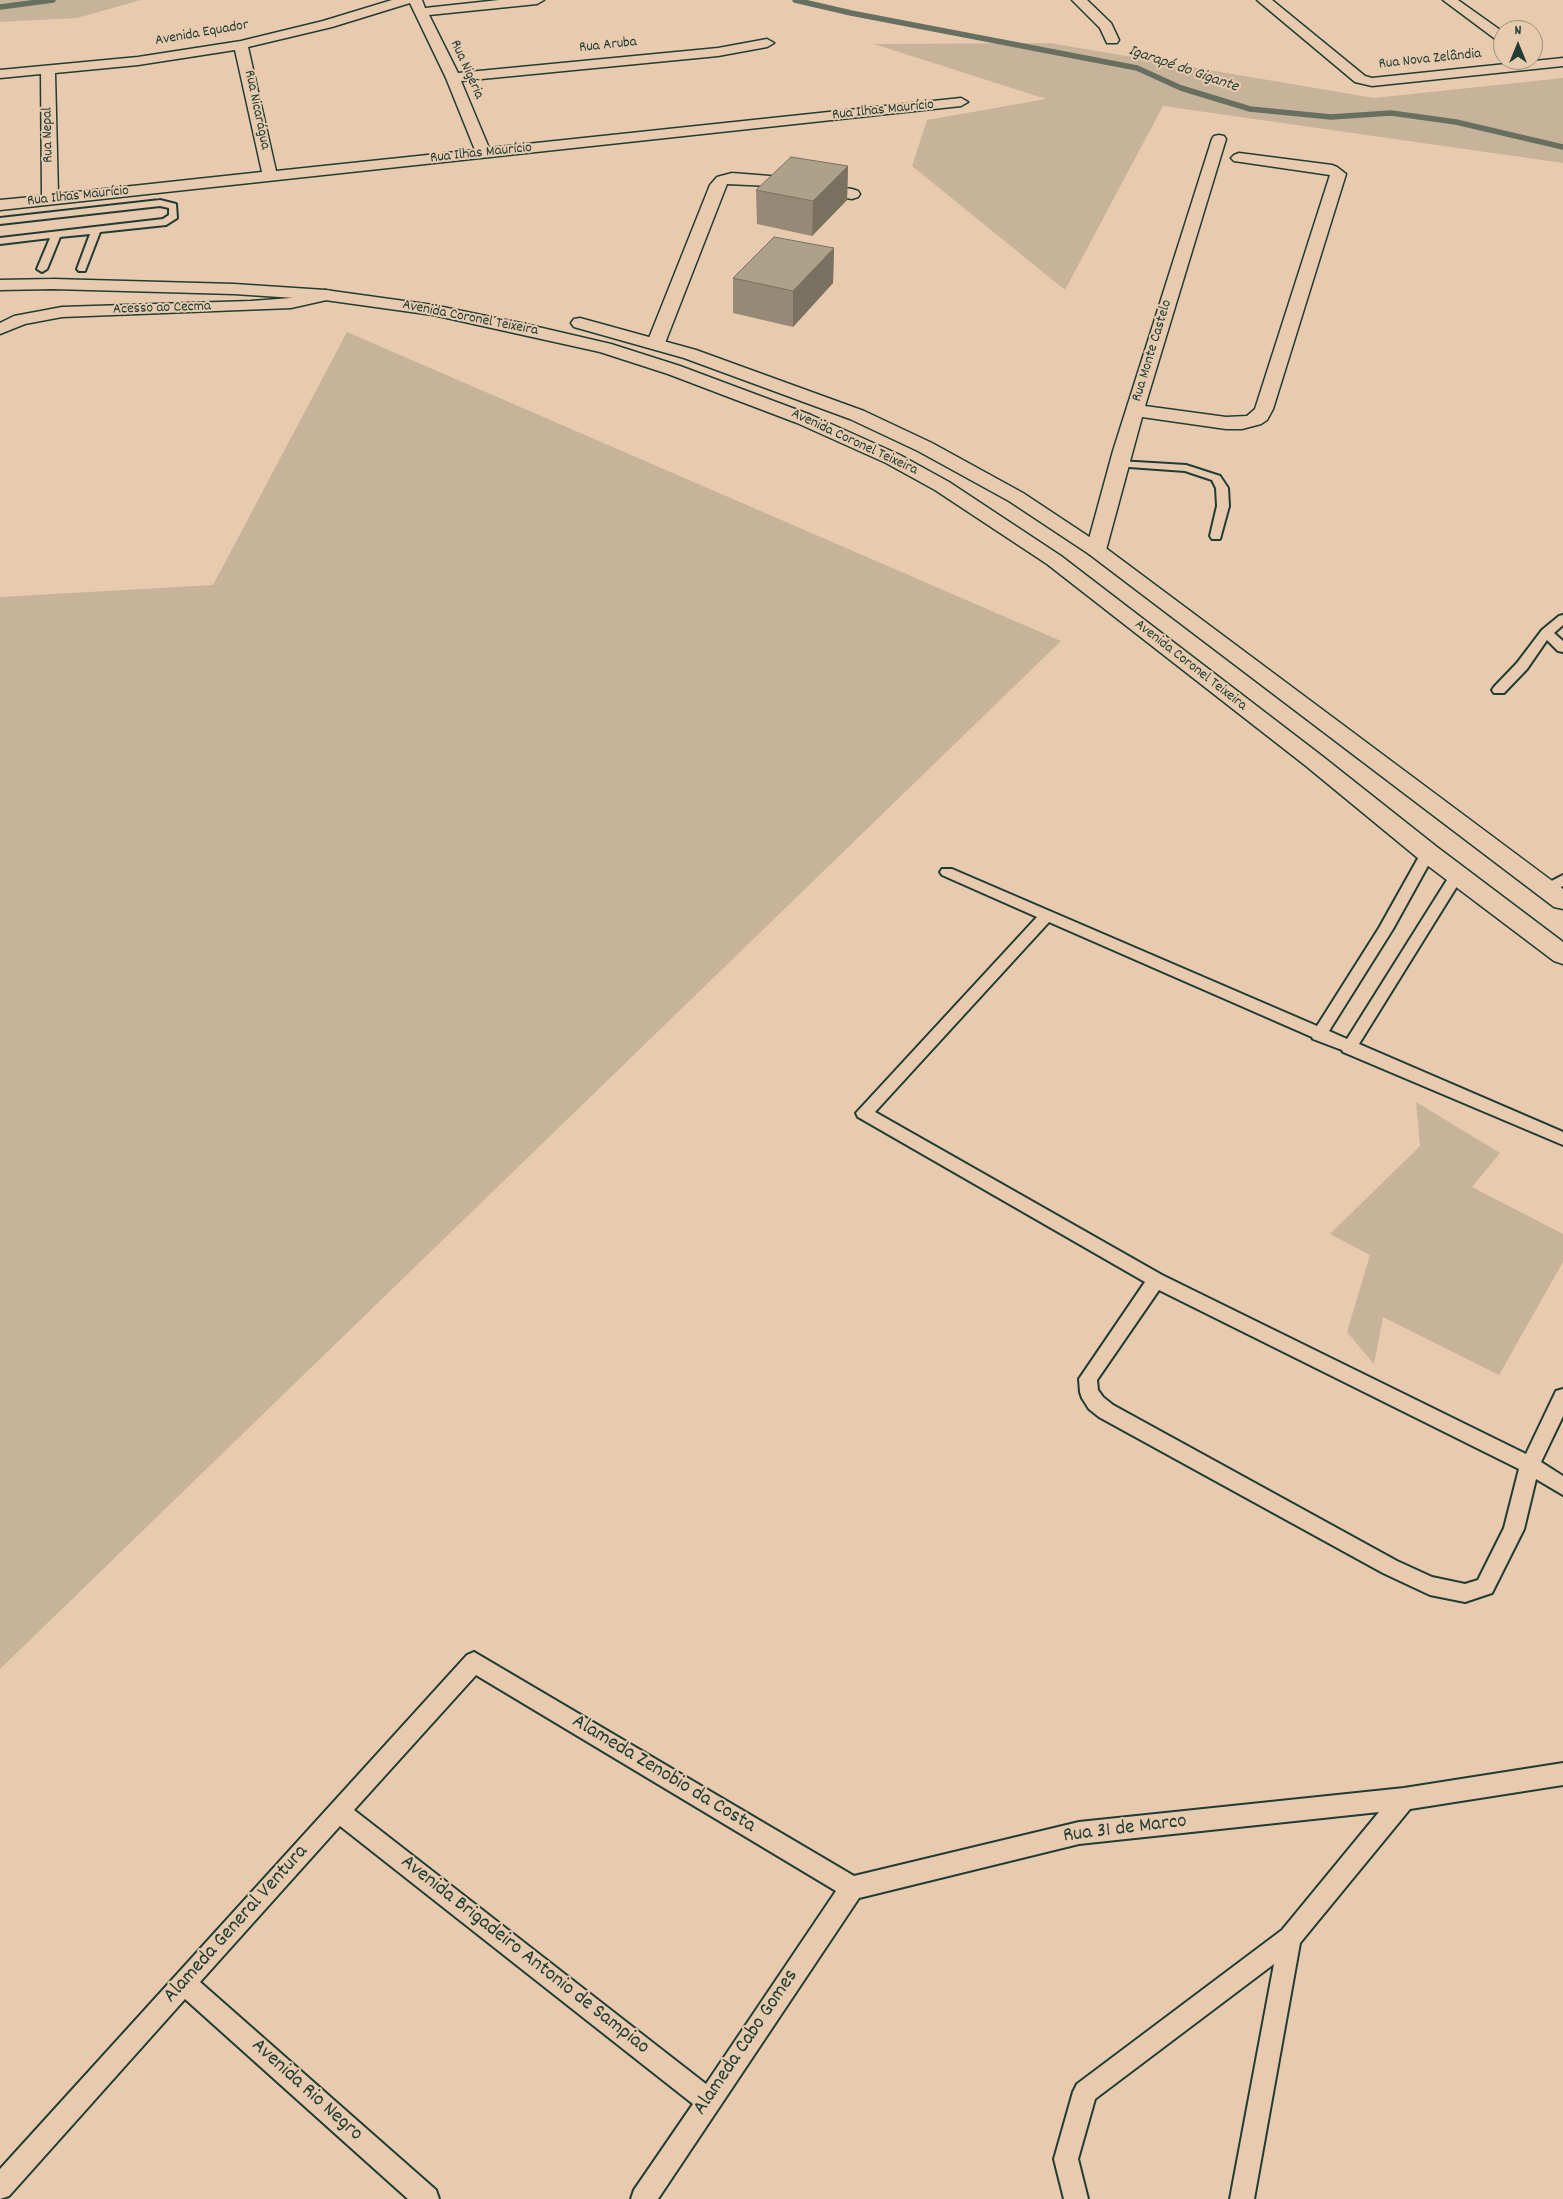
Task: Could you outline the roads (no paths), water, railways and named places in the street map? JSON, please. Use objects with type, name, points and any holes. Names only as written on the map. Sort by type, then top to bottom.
[{"type":"main road","name":"Avenida Equador","points":[[0,74],[138,62],[241,44],[328,24],[406,0]]},
{"type":"main road","points":[[419,6],[537,0]]},
{"type":"main road","points":[[1079,0],[1106,26],[1112,40]]},
{"type":"main road","name":"Rua Nova Zelândia","points":[[1264,0],[1360,79],[1379,82],[1493,67]]},
{"type":"main road","points":[[1450,0],[1493,31]]},
{"type":"main road","name":"Rua Nigéria","points":[[419,6],[453,78],[484,154]]},
{"type":"main road","name":"Rua Aruba","points":[[453,78],[718,52],[767,43]]},
{"type":"main road","name":"Rua Nicarágua","points":[[241,44],[270,176]]},
{"type":"main road","name":"Rua Nova Zelândia","points":[[1543,61],[1563,62]]},
{"type":"main road","name":"Rua Nepal","points":[[48,71],[50,200]]},
{"type":"main road","name":"Rua Ilhas Maurício","points":[[0,205],[961,102]]},
{"type":"main road","name":"Rua Monte Castelo","points":[[1096,550],[1137,403],[1217,147]]},
{"type":"main road","points":[[1137,403],[1229,410],[1264,409],[1338,174],[1332,170],[1239,158]]},
{"type":"main road","points":[[656,343],[718,185],[722,180],[732,178],[770,180],[852,194]]},
{"type":"main road","name":"Avenida Coronel Teixeira","points":[[0,271],[82,269],[268,274],[400,288],[479,301]]},
{"type":"main road","name":"Avenida Coronel Teixeira","points":[[0,285],[152,286],[234,289],[325,296],[400,305],[471,317],[605,348],[674,370],[804,418],[892,459],[942,486],[1054,560],[1314,761],[1428,853],[1563,955]]},
{"type":"main road","name":"Acesso ao Cecma","points":[[0,329],[20,320],[62,312],[251,306],[291,303],[325,296]]},
{"type":"main road","name":"Avenida Coronel Teixeira","points":[[565,319],[656,343],[857,415],[917,443],[1016,498],[1096,550],[1555,884],[1563,901]]},
{"type":"lane","points":[[0,221],[160,203],[174,206],[174,216],[166,222],[0,241]]},
{"type":"lane","points":[[82,269],[96,230]]},
{"type":"lane","points":[[42,269],[56,235]]},
{"type":"lane","points":[[1119,464],[1186,468],[1216,478],[1222,488],[1223,506],[1216,536]]},
{"type":"lane","points":[[1498,690],[1522,666],[1546,633],[1563,619]]},
{"type":"lane","points":[[1546,633],[1563,648]]},
{"type":"lane","points":[[1319,1035],[1386,928],[1428,853]]},
{"type":"lane","points":[[947,872],[1319,1035],[1563,1139]]},
{"type":"lane","points":[[1349,1048],[1457,875]]},
{"type":"lane","points":[[1046,916],[864,1114],[1156,1280],[1530,1465],[1563,1487]]},
{"type":"lane","points":[[1156,1280],[1088,1379],[1089,1392],[1096,1403],[1106,1411],[1390,1567],[1430,1586],[1466,1593],[1485,1587],[1514,1529],[1530,1465],[1563,1397]]},
{"type":"lane","name":"Alameda General Ventura","points":[[0,2187],[474,1662]]},
{"type":"lane","name":"Alameda Zenobio da Costa","points":[[474,1662],[852,1888]]},
{"type":"lane","name":"Rua 31 de Marco","points":[[852,1888],[1079,1833],[1404,1799],[1563,1774]]},
{"type":"lane","points":[[1076,2199],[1066,2159],[1085,2092],[1290,1938],[1404,1799]]},
{"type":"lane","name":"Avenida Brigadeiro Antonio de Sampiao","points":[[339,1812],[709,2100]]},
{"type":"lane","name":"Alameda Cabo Gomes","points":[[643,2199],[852,1888]]},
{"type":"lane","points":[[1242,2199],[1290,1938]]},
{"type":"lane","name":"Avenida Rio Negro","points":[[184,1983],[427,2199]]},
{"type":"waterway","points":[[0,7],[53,0]]},
{"type":"waterway","name":"Igarapé do Gigante","points":[[795,0],[851,13],[1137,68],[1181,88],[1250,109],[1331,117],[1391,113],[1456,122],[1563,147]]}]
